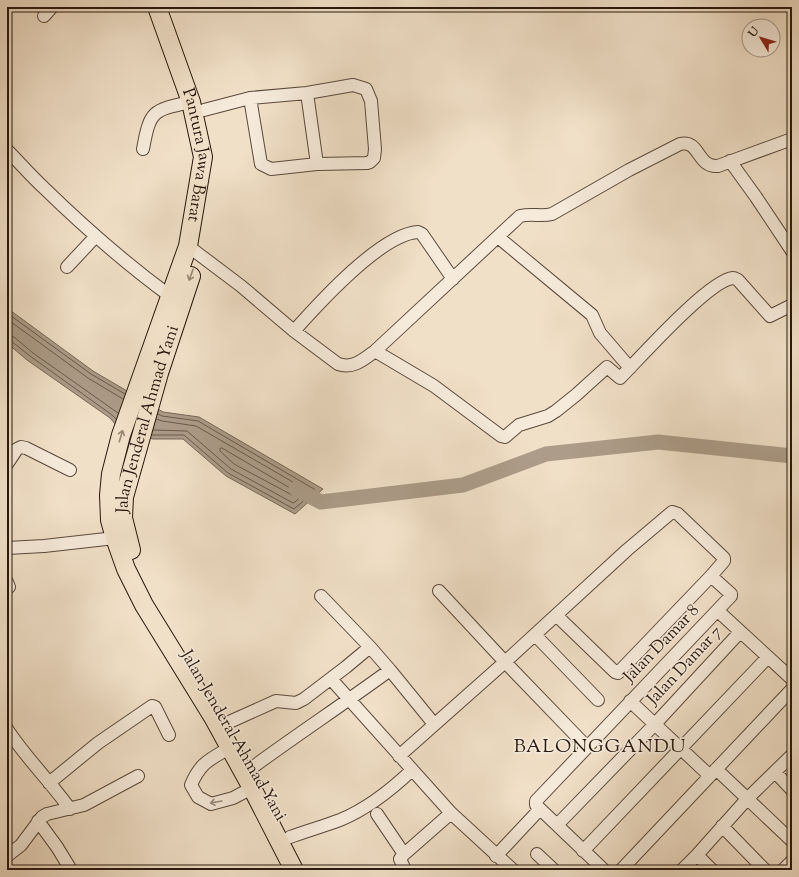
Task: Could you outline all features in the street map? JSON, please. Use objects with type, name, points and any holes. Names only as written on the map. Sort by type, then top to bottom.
[{"type":"highway","name":"Pantura Jawa Barat","points":[[115,538],[110,520],[109,495],[111,474],[121,435],[159,328],[176,297],[194,250],[203,157],[197,106],[157,7]]},
{"type":"highway","points":[[169,7],[197,106]]},
{"type":"highway","name":"Jalan Jenderal Ahmad Yani","points":[[176,297],[159,373],[124,497],[123,518],[135,563],[150,594],[189,656],[227,723],[234,745]]},
{"type":"highway","points":[[115,538],[126,569],[144,605],[202,698],[256,779],[294,870]]},
{"type":"highway","name":"Jalan Jenderal Ahmad Yani","points":[[256,779],[274,805],[306,870]]},
{"type":"street","points":[[143,149],[147,128],[151,117],[159,110],[169,106],[197,106],[250,98],[307,93],[353,85],[366,89],[371,101],[375,149],[374,158],[372,161],[367,163],[317,164],[271,169],[260,164],[250,98]]},
{"type":"street","points":[[307,93],[317,164]]},
{"type":"street","points":[[194,250],[241,286],[294,331],[338,364],[344,366],[358,363],[375,351],[520,216],[532,214],[547,216],[552,214],[642,163],[686,142],[689,143],[709,166],[718,166],[792,139]]},
{"type":"street","points":[[7,150],[42,186],[137,272],[176,297]]},
{"type":"street","points":[[730,162],[756,197],[792,252]]},
{"type":"street","points":[[294,331],[341,282],[372,254],[385,245],[407,234],[416,232],[422,234],[453,279]]},
{"type":"street","points":[[67,267],[96,236]]},
{"type":"street","points":[[498,237],[592,315],[600,333],[630,368]]},
{"type":"street","points":[[375,351],[434,386],[504,437],[519,425],[548,416],[556,411],[607,367],[619,378],[700,298],[730,279],[734,278],[738,280],[770,316],[792,305]]},
{"type":"street","points":[[7,464],[17,449],[21,447],[26,448],[70,470]]},
{"type":"street","points":[[399,756],[535,635],[556,615],[627,550],[672,512],[678,514],[724,558],[724,561],[711,576],[617,673],[556,615]]},
{"type":"street","points":[[7,548],[44,546],[115,538]]},
{"type":"street","name":"Jalan Damar 8","points":[[496,856],[587,747],[732,595],[711,576]]},
{"type":"street","points":[[439,591],[587,747]]},
{"type":"street","points":[[322,596],[370,647],[434,724]]},
{"type":"street","points":[[718,611],[792,679]]},
{"type":"street","name":"Jalan Damar 7","points":[[655,724],[740,632]]},
{"type":"street","points":[[535,635],[598,700]]},
{"type":"street","points":[[227,723],[276,701],[296,703],[304,699],[370,647]]},
{"type":"street","points":[[583,851],[768,657]]},
{"type":"street","points":[[234,745],[206,762],[197,772],[191,785],[198,797],[211,804],[233,798],[256,779],[315,722],[349,700],[390,670]]},
{"type":"street","points":[[331,679],[451,813],[513,870]]},
{"type":"street","points":[[621,870],[792,689]]},
{"type":"street","name":"Jalan Damar 7","points":[[630,701],[681,749],[747,799],[792,841]]},
{"type":"street","points":[[49,782],[98,743],[152,706],[155,707],[169,735]]},
{"type":"street","points":[[557,825],[655,724]]},
{"type":"street","points":[[7,729],[20,748],[70,809]]},
{"type":"street","points":[[682,870],[747,799],[792,755]]},
{"type":"street","points":[[290,837],[341,820],[383,795],[412,770]]},
{"type":"street","points":[[775,772],[792,790]]},
{"type":"street","points":[[7,856],[21,845],[38,821],[47,814],[84,805],[138,776]]},
{"type":"street","points":[[538,806],[604,870]]},
{"type":"street","points":[[405,870],[400,859],[404,854],[451,813]]},
{"type":"street","points":[[377,814],[404,854]]},
{"type":"street","points":[[38,821],[57,846],[71,870]]},
{"type":"street","points":[[722,826],[765,870]]},
{"type":"street","points":[[537,854],[554,870]]},
{"type":"street","points":[[697,855],[712,870]]},
{"type":"street","points":[[783,870],[792,861]]},
{"type":"water","points":[[7,308],[93,371],[163,412],[199,417],[323,489],[295,514],[226,476],[183,439],[153,439],[122,432],[110,418],[27,360],[7,343]]},
{"type":"waterway","points":[[296,489],[321,502],[463,485],[546,454],[658,442],[792,456]]},
{"type":"district","name":"BALONGGANDU","points":[[600,747]]}]
